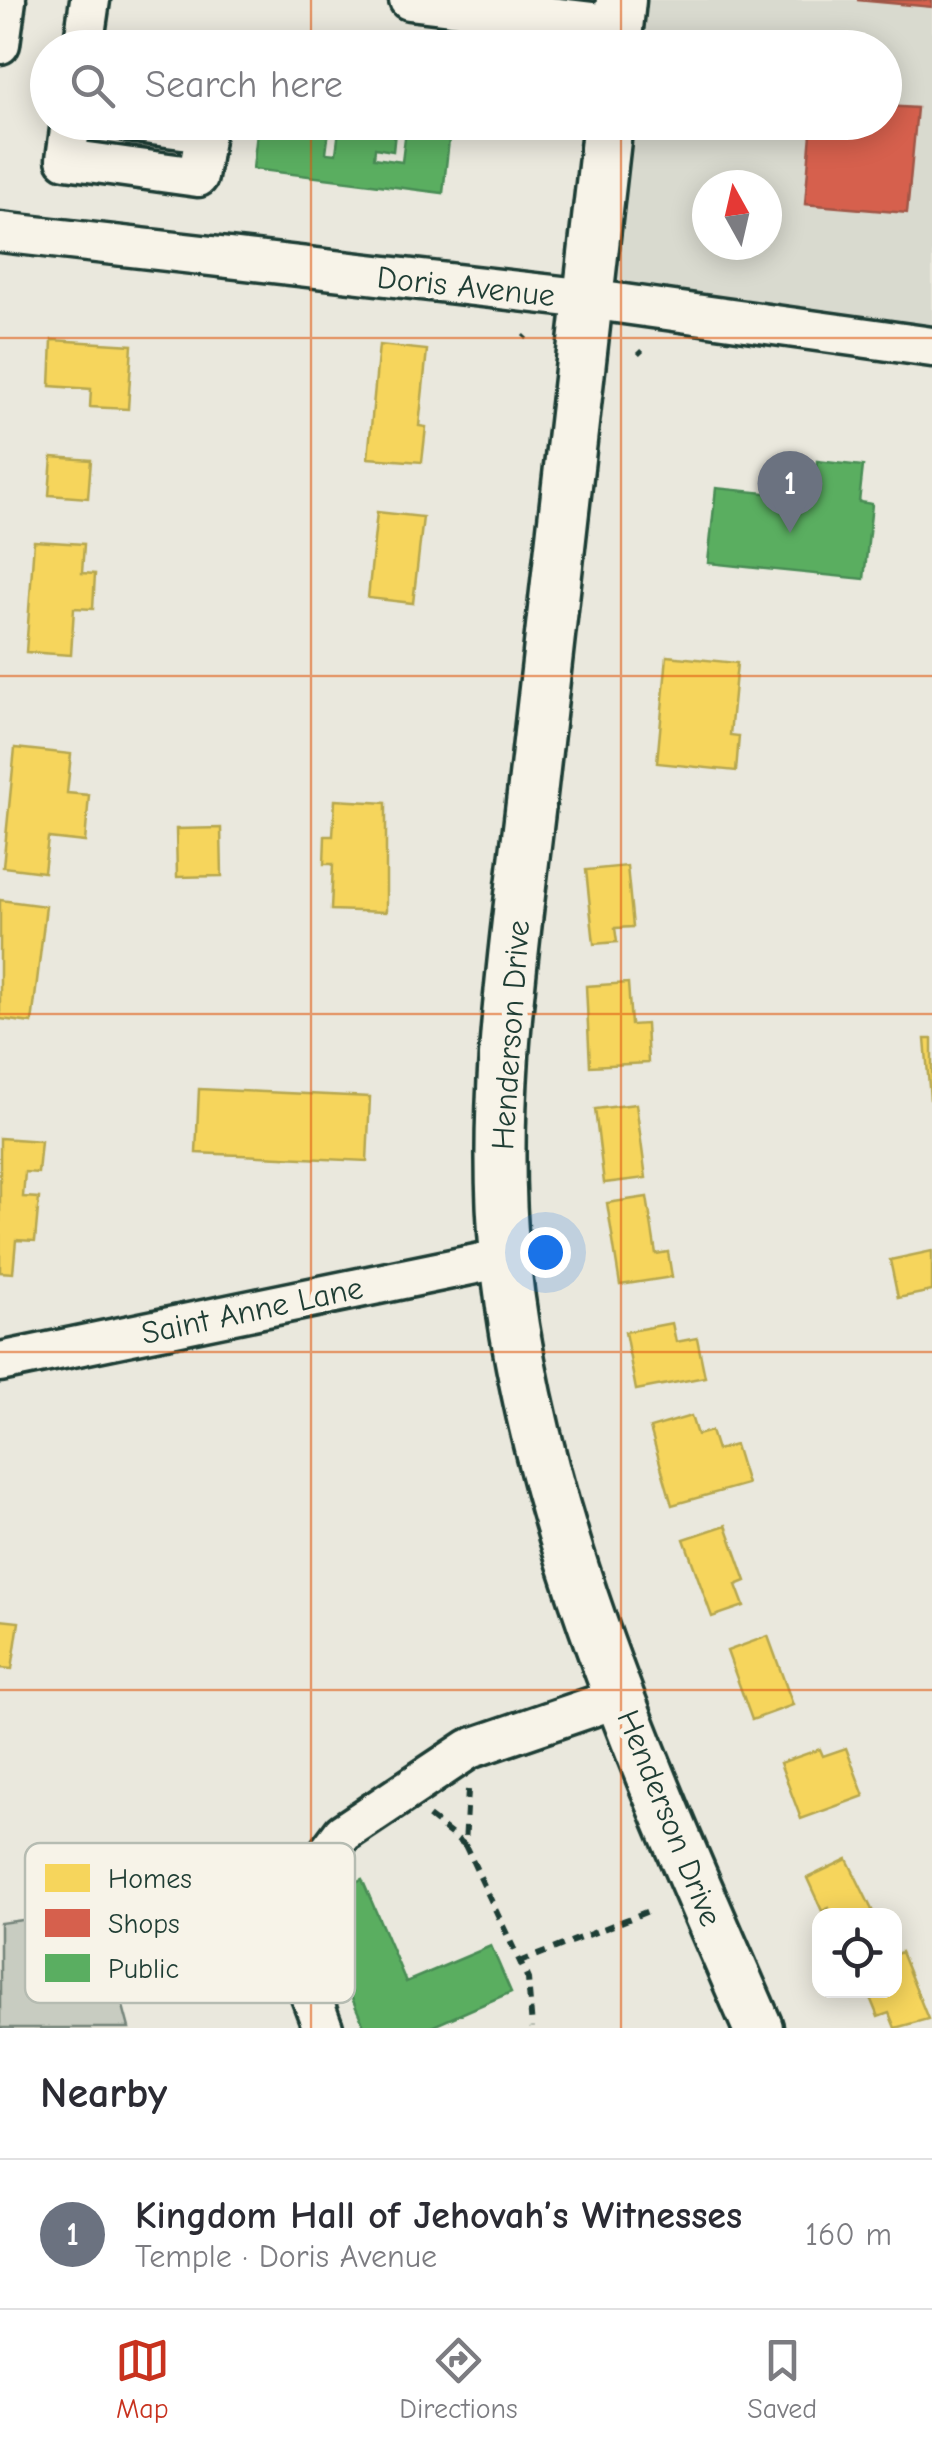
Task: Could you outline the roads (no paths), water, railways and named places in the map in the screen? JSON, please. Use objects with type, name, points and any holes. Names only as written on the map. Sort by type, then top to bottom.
[{"type":"main road","name":"Henderson Drive","points":[[606,140],[500,1075],[505,1258],[526,1386],[558,1512],[621,1697],[674,1833],[758,2028]]},
{"type":"street","points":[[0,44],[6,0]]},
{"type":"street","points":[[85,30],[90,0]]},
{"type":"street","points":[[409,0],[618,24]]},
{"type":"street","points":[[69,140],[66,159],[198,177],[204,140]]},
{"type":"street","name":"Doris Avenue","points":[[0,232],[588,300],[932,347]]},
{"type":"street","name":"Saint Anne Lane","points":[[0,1362],[505,1258]]},
{"type":"street","points":[[335,1843],[343,1833],[469,1749],[621,1697]]},
{"type":"street","points":[[314,2003],[323,2028]]},
{"type":"place","name":"Kingdom Hall of Jehovah’s Witnesses","points":[[790,533]]}]
